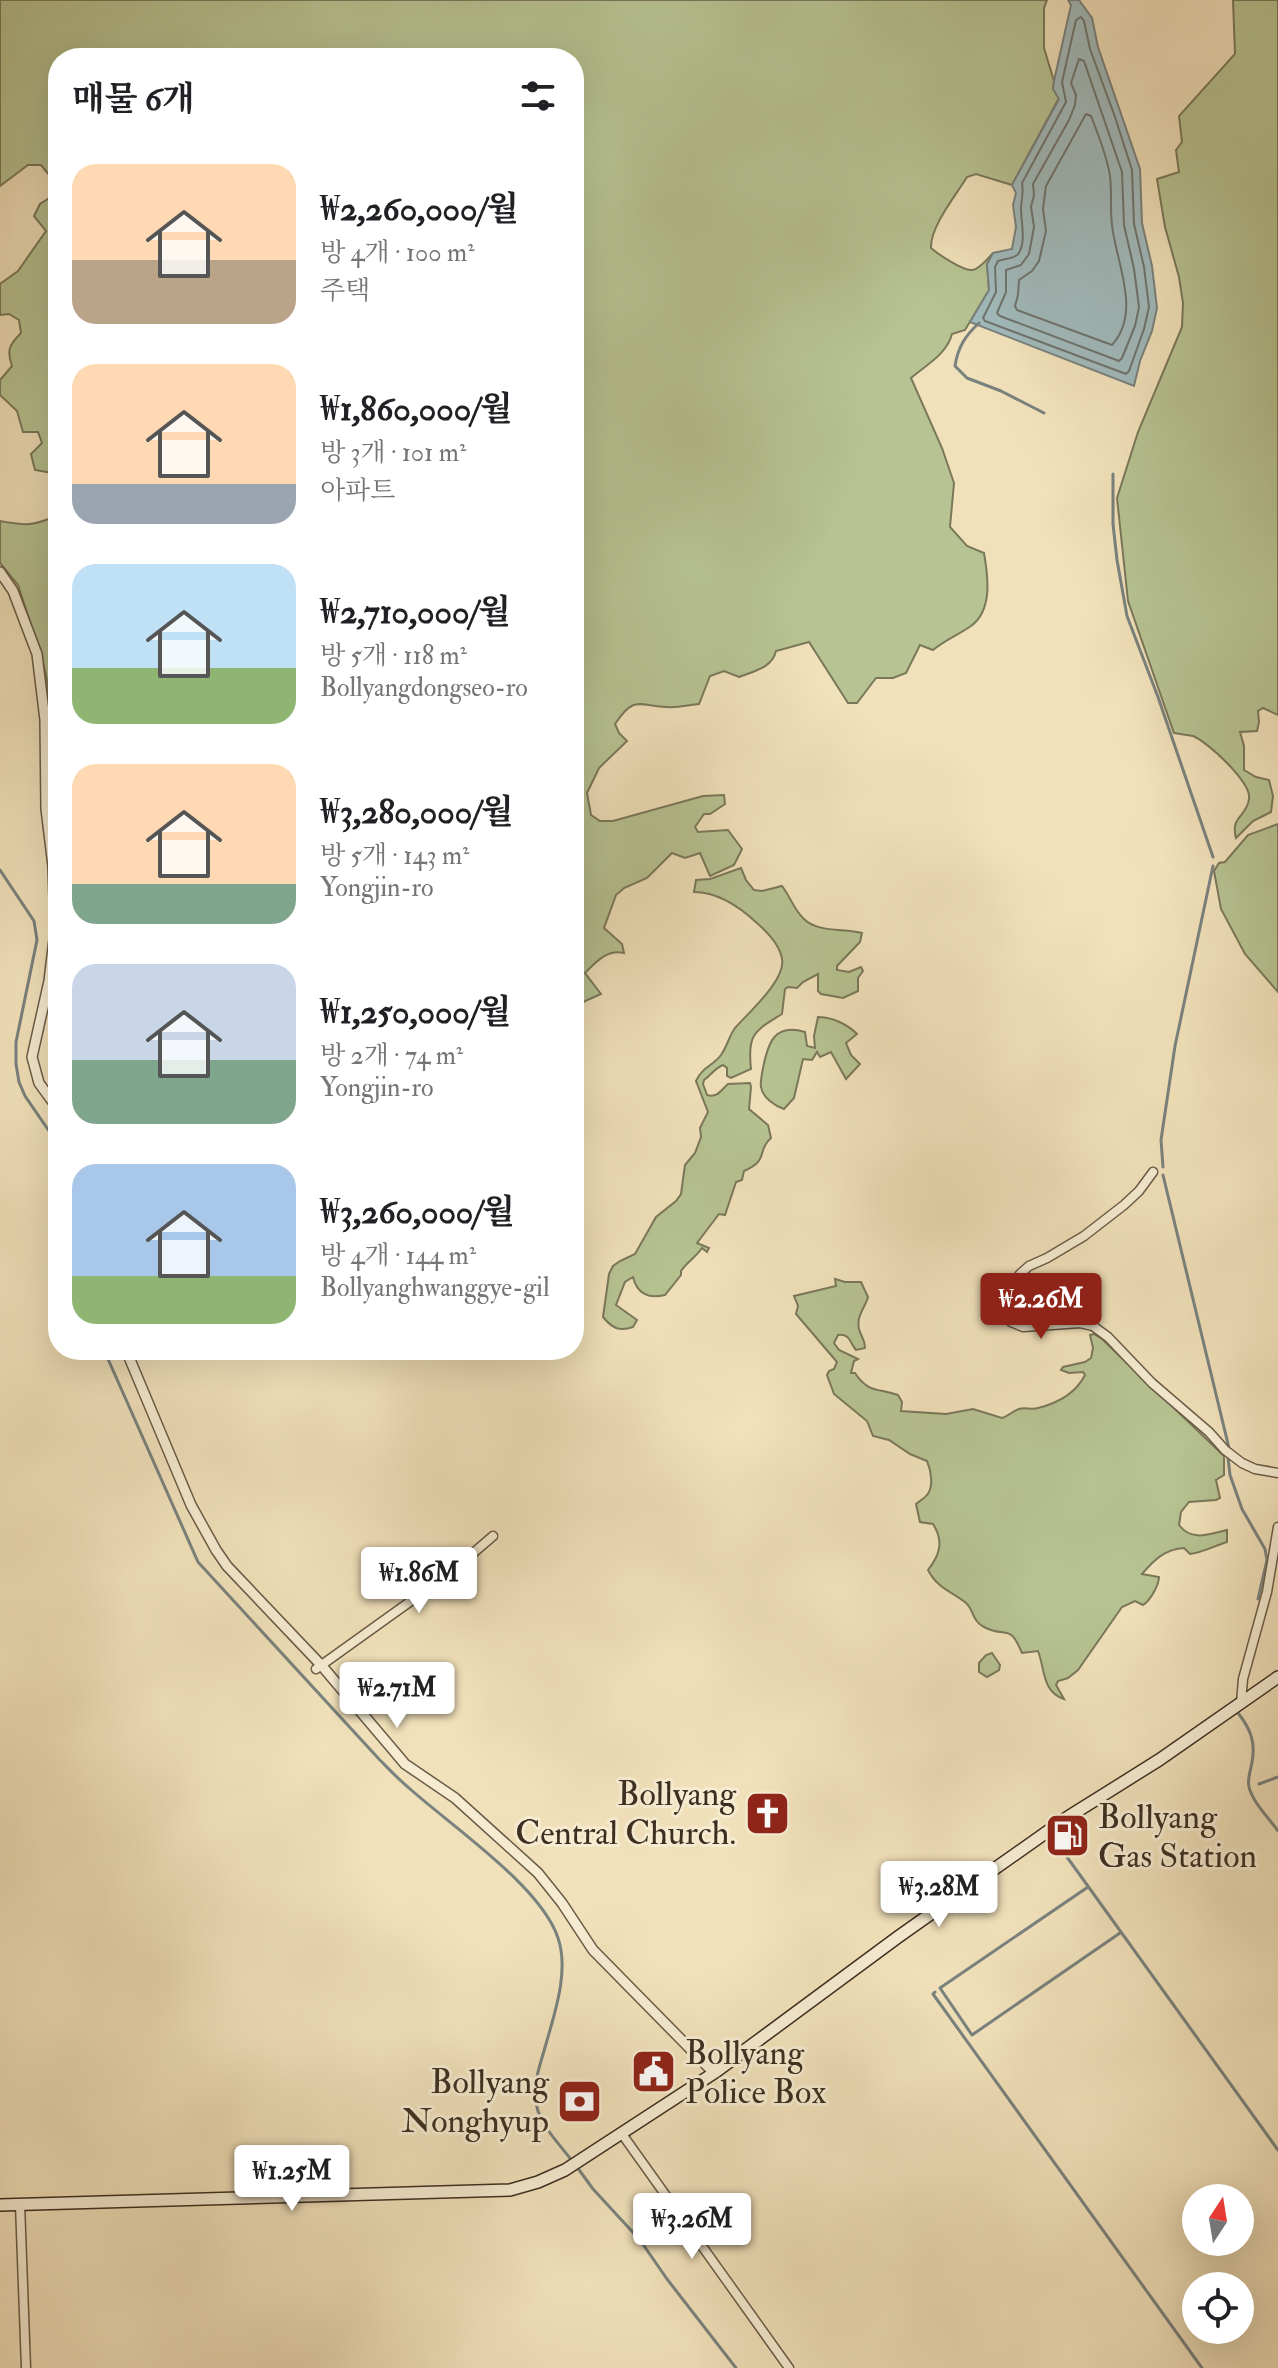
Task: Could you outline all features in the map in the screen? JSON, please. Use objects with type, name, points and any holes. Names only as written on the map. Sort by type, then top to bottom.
[{"type":"main road","points":[[0,2205],[510,2190],[538,2182],[584,2158],[714,2073],[1068,1817],[1159,1760],[1278,1677]]},
{"type":"street","points":[[0,572],[13,591],[37,654],[47,755],[48,825]]},
{"type":"street","points":[[48,981],[32,1057],[39,1083],[48,1095]]},
{"type":"street","points":[[1153,1172],[1124,1205],[1084,1236],[1020,1274],[1005,1304],[1005,1314],[1011,1322],[1023,1327],[1080,1323],[1093,1326],[1225,1450],[1255,1469],[1278,1473]]},
{"type":"street","points":[[130,1360],[191,1505],[227,1566],[405,1764],[455,1798],[538,1873],[593,1950],[714,2073]]},
{"type":"street","points":[[1241,1703],[1243,1679],[1267,1592],[1278,1527]]},
{"type":"street","points":[[319,1667],[450,1573],[493,1536]]},
{"type":"street","points":[[622,2134],[789,2368]]},
{"type":"street","points":[[20,2204],[26,2368]]},
{"type":"green space","points":[[0,0],[1047,0],[1044,8],[1044,48],[1054,81],[1053,89],[1059,98],[1012,185],[976,174],[967,177],[939,221],[931,248],[951,262],[968,270],[975,269],[993,253],[987,264],[989,290],[965,330],[952,334],[941,353],[911,378],[954,483],[950,527],[967,546],[984,553],[987,592],[983,611],[971,626],[933,650],[920,645],[906,673],[893,678],[876,678],[857,703],[848,703],[809,642],[776,651],[766,665],[739,677],[724,671],[710,676],[699,704],[670,707],[637,704],[627,709],[615,724],[627,741],[599,768],[587,793],[591,815],[600,821],[613,821],[703,796],[724,795],[725,804],[710,814],[704,814],[695,827],[698,832],[728,830],[742,849],[734,865],[710,876],[700,853],[685,858],[672,853],[647,878],[616,895],[604,928],[622,944],[624,953],[607,955],[585,973],[601,994],[584,1002],[584,48],[48,48],[48,174],[41,165],[28,165],[0,186]]},
{"type":"green space","points":[[1233,0],[1278,0],[1278,715],[1263,708],[1258,711],[1257,731],[1240,732],[1244,746],[1244,770],[1269,780],[1273,796],[1271,812],[1253,821],[1236,838],[1235,825],[1248,805],[1248,792],[1237,774],[1208,746],[1193,736],[1174,733],[1128,601],[1117,498],[1138,432],[1182,327],[1183,303],[1179,277],[1165,227],[1157,179],[1179,172],[1176,150],[1182,142],[1179,116],[1235,54]]},
{"type":"green space","points":[[48,199],[48,472],[35,470],[31,454],[42,443],[38,432],[23,432],[17,411],[0,395],[0,380],[12,366],[10,348],[21,333],[19,320],[9,314],[0,315],[0,284],[18,271],[46,231],[34,216],[40,204]]},
{"type":"green space","points":[[48,519],[48,693],[41,655],[18,585],[0,563],[0,521],[30,524]]},
{"type":"green space","points":[[1278,824],[1278,992],[1245,954],[1221,909],[1214,871],[1248,835]]},
{"type":"green space","points":[[741,868],[754,890],[782,886],[797,911],[810,923],[862,933],[860,942],[837,966],[837,970],[849,972],[861,967],[863,971],[858,978],[858,991],[843,998],[821,994],[818,991],[818,974],[797,988],[788,987],[785,989],[782,1014],[759,1029],[752,1040],[751,1069],[731,1078],[723,1065],[704,1080],[707,1095],[711,1096],[728,1084],[750,1083],[749,1109],[768,1125],[771,1138],[757,1163],[744,1171],[742,1180],[736,1182],[725,1215],[719,1214],[697,1243],[709,1248],[707,1252],[702,1248],[683,1268],[665,1295],[644,1294],[637,1288],[633,1277],[625,1282],[616,1305],[637,1320],[633,1327],[616,1328],[603,1317],[609,1274],[613,1266],[635,1254],[656,1217],[681,1194],[685,1165],[695,1153],[701,1137],[700,1128],[708,1112],[696,1081],[721,1055],[735,1028],[772,986],[782,967],[776,944],[751,918],[720,898],[694,892],[696,880],[710,879]]},
{"type":"green space","points":[[818,1017],[839,1022],[857,1034],[846,1043],[851,1055],[860,1064],[846,1079],[831,1052],[820,1057],[817,1052],[812,1060],[803,1059],[794,1098],[784,1109],[781,1108],[767,1098],[761,1087],[770,1043],[779,1033],[794,1030],[805,1032],[807,1046],[815,1048]]},
{"type":"green space","points":[[835,1279],[861,1282],[868,1297],[858,1324],[865,1348],[856,1350],[842,1335],[838,1335],[834,1343],[839,1350],[858,1359],[854,1361],[851,1373],[855,1373],[864,1384],[898,1395],[902,1402],[901,1411],[946,1414],[973,1409],[1002,1418],[1019,1409],[1036,1409],[1053,1403],[1071,1392],[1085,1375],[1083,1372],[1061,1370],[1091,1358],[1093,1348],[1090,1335],[1094,1334],[1224,1456],[1224,1475],[1216,1480],[1220,1498],[1189,1502],[1181,1512],[1179,1525],[1195,1535],[1227,1530],[1227,1542],[1190,1554],[1184,1548],[1171,1551],[1151,1564],[1142,1574],[1159,1577],[1151,1596],[1143,1605],[1135,1601],[1122,1607],[1078,1670],[1058,1681],[1056,1685],[1064,1699],[1048,1685],[1038,1651],[1022,1653],[1010,1634],[980,1625],[966,1603],[940,1586],[928,1570],[938,1553],[939,1542],[933,1524],[920,1522],[916,1504],[931,1488],[927,1461],[889,1440],[873,1436],[867,1421],[834,1394],[827,1375],[837,1362],[796,1314],[798,1306],[794,1296],[836,1286]]},
{"type":"green space","points":[[992,1653],[1000,1665],[999,1670],[987,1677],[979,1672],[979,1663]]},
{"type":"water","points":[[1068,0],[1079,0],[1092,18],[1098,47],[1140,169],[1142,223],[1157,308],[1134,386],[970,322],[989,290],[987,264],[993,253],[1012,249],[1016,227],[1013,205],[1016,193],[1012,185],[1059,99],[1053,89],[1071,5]]},
{"type":"waterway","points":[[979,323],[963,342],[955,366],[967,378],[1044,413]]},
{"type":"waterway","points":[[1113,474],[1113,524],[1127,616],[1213,857]]},
{"type":"waterway","points":[[1163,1167],[1161,1140],[1175,1046],[1213,866]]},
{"type":"waterway","points":[[0,870],[34,921],[37,940],[16,1042],[16,1064],[25,1096],[48,1129]]},
{"type":"waterway","points":[[1163,1175],[1229,1448]]},
{"type":"waterway","points":[[108,1360],[198,1562],[389,1770],[514,1877],[548,1918],[561,1952],[561,1980],[535,2096],[544,2124],[572,2161]]},
{"type":"waterway","points":[[1228,1458],[1230,1475],[1242,1509],[1265,1549],[1267,1560],[1258,1599]]},
{"type":"waterway","points":[[1238,1713],[1249,1730],[1252,1742],[1251,1793],[1278,1831]]},
{"type":"waterway","points":[[1259,1784],[1278,1777]]},
{"type":"waterway","points":[[1054,1839],[1278,2150]]},
{"type":"waterway","points":[[1088,1887],[940,1988],[972,2035],[1120,1933]]},
{"type":"waterway","points":[[935,1992],[933,1994],[1202,2368]]},
{"type":"waterway","points":[[577,2167],[640,2240],[736,2368]]},
{"type":"place","name":"Bollyang Central Church.","points":[[767,1813]]},
{"type":"place","name":"Bollyang Gas Station","points":[[1067,1836]]},
{"type":"place","name":"Bollyang Police Box","points":[[654,2072]]},
{"type":"place","name":"Bollyang Nonghyup","points":[[580,2101]]}]
